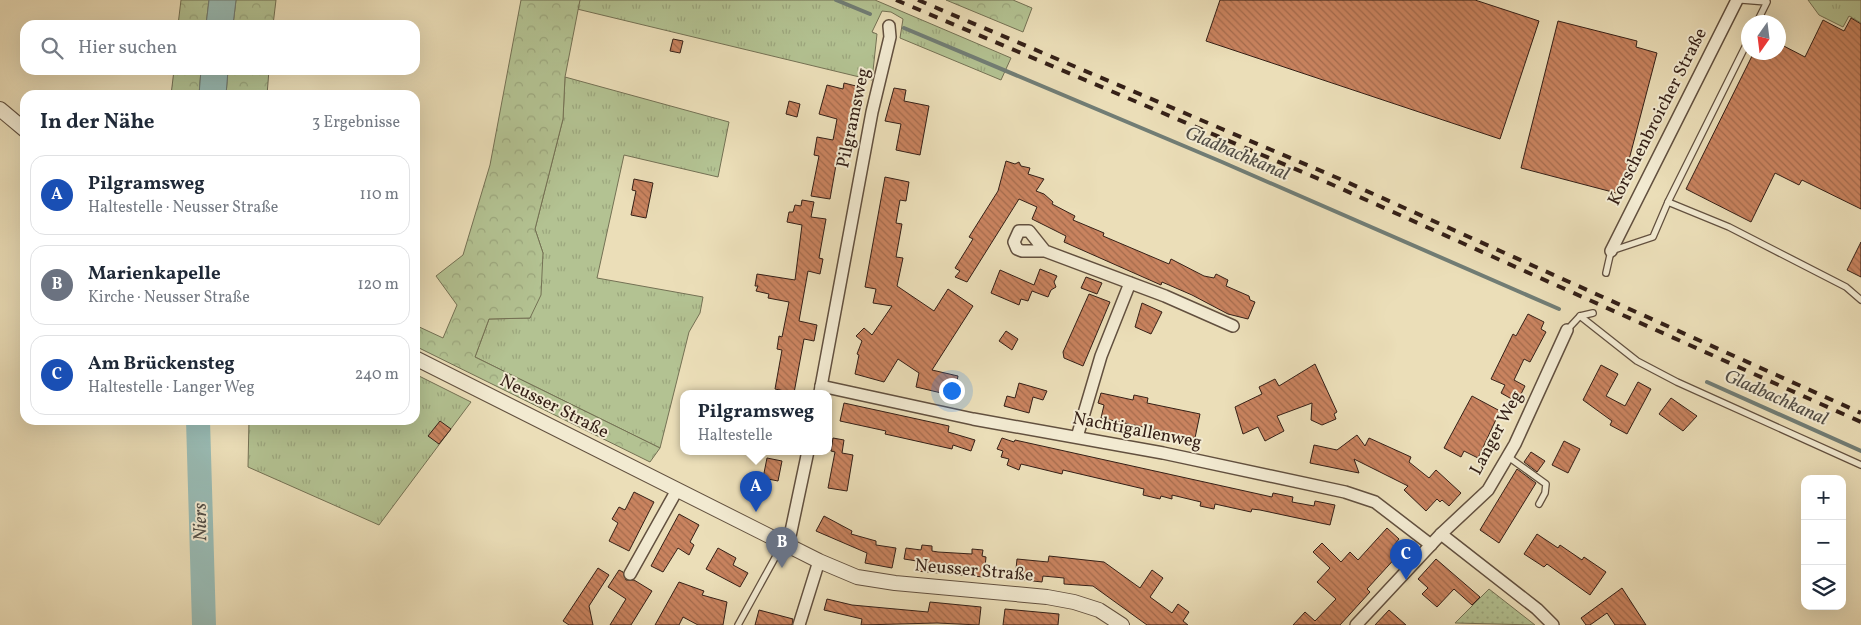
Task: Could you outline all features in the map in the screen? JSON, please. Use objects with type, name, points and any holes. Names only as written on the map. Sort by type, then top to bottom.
[{"type":"street","name":"Korschenbroicher Straße","points":[[1612,251],[1737,0]]},
{"type":"street","name":"Pilgramsweg","points":[[821,389],[872,112],[890,37],[889,26]]},
{"type":"street","points":[[0,109],[20,126]]},
{"type":"street","points":[[1044,251],[1130,283],[1233,326]]},
{"type":"street","points":[[1077,437],[1101,356],[1130,283]]},
{"type":"street","name":"Langer Weg","points":[[1356,625],[1441,534],[1488,490],[1507,456],[1568,330]]},
{"type":"street","name":"Neusser Straße","points":[[420,361],[819,562],[857,577],[1048,597],[1074,602],[1099,610],[1122,625]]},
{"type":"street","name":"Nachtigallenweg","points":[[832,391],[1077,437],[1345,492],[1375,502],[1431,545]]},
{"type":"street","points":[[786,544],[790,536],[807,455]]},
{"type":"street","points":[[630,574],[677,490]]},
{"type":"street","points":[[1441,534],[1537,610],[1553,625]]},
{"type":"street","points":[[799,625],[819,562]]},
{"type":"lane","points":[[1742,0],[1767,2],[1760,15]]},
{"type":"lane","points":[[1606,273],[1612,251],[1653,237],[1668,202],[1741,55]]},
{"type":"lane","points":[[1668,202],[1746,235],[1846,287],[1861,300]]},
{"type":"lane","points":[[1568,330],[1580,316],[1593,313]]},
{"type":"lane","points":[[1580,316],[1599,333],[1645,365],[1861,465]]},
{"type":"lane","points":[[1507,456],[1546,484],[1545,493],[1539,504]]},
{"type":"lane","points":[[738,625],[776,556],[786,544]]},
{"type":"green space","points":[[181,0],[209,0],[207,20],[179,20]]},
{"type":"green space","points":[[236,0],[276,0],[274,20],[234,20]]},
{"type":"green space","points":[[521,0],[580,0],[565,77],[563,119],[535,229],[543,253],[541,295],[530,318],[489,319],[475,357],[660,448],[650,462],[420,348],[420,327],[443,338],[457,305],[436,276],[463,255],[490,165]]},
{"type":"green space","points":[[580,0],[875,0],[1011,58],[1001,80],[900,38],[903,19],[891,12],[882,11],[872,32],[877,34],[872,80],[577,9]]},
{"type":"green space","points":[[946,0],[1013,0],[1032,8],[1023,32]]},
{"type":"green space","points":[[1808,0],[1861,0],[1861,23],[1849,16],[1843,27],[1819,15]]},
{"type":"green space","points":[[173,75],[201,75],[199,90],[172,90]]},
{"type":"green space","points":[[228,75],[269,75],[267,90],[226,90]]},
{"type":"green space","points":[[565,77],[729,122],[718,177],[624,155],[597,278],[703,297],[700,313],[689,332],[660,448],[475,357],[489,319],[530,318],[543,253],[535,229],[563,119]]},
{"type":"green space","points":[[420,376],[471,402],[379,525],[248,467],[249,425],[420,425]]},
{"type":"green space","points":[[1489,589],[1535,625],[1455,623]]},
{"type":"water","points":[[209,0],[236,0],[234,20],[207,20]]},
{"type":"water","points":[[201,75],[228,75],[226,90],[199,90]]},
{"type":"building","points":[[1220,0],[1475,0],[1539,21],[1500,139],[1206,41]]},
{"type":"building","points":[[1851,18],[1861,24],[1861,209],[1802,180],[1799,185],[1775,173],[1751,222],[1686,189],[1750,60],[1786,60],[1786,47],[1805,57],[1823,20],[1844,31]]},
{"type":"building","points":[[1558,21],[1637,41],[1636,47],[1657,53],[1620,194],[1521,168]]},
{"type":"building","points":[[673,39],[683,41],[680,53],[670,51]]},
{"type":"building","points":[[844,83],[860,87],[849,149],[839,148],[830,199],[811,196],[819,156],[814,155],[817,137],[833,140],[837,119],[819,114],[827,85],[843,89]]},
{"type":"building","points":[[894,88],[906,90],[904,101],[929,106],[920,155],[896,150],[901,124],[885,121]]},
{"type":"building","points":[[789,101],[800,104],[797,117],[786,114]]},
{"type":"building","points":[[1006,161],[1015,164],[1019,162],[1021,166],[1030,168],[1028,174],[1044,179],[1036,191],[1044,194],[1053,202],[1052,204],[1075,216],[1073,220],[1104,233],[1103,236],[1169,264],[1171,259],[1204,276],[1214,278],[1216,274],[1228,280],[1226,286],[1249,296],[1250,300],[1255,302],[1248,319],[1228,314],[1192,295],[1162,282],[1161,285],[1064,242],[1066,236],[1032,219],[1037,207],[1019,199],[967,282],[955,277],[960,271],[955,268],[973,239],[969,237],[998,191]]},
{"type":"building","points":[[885,177],[909,182],[906,201],[900,200],[896,223],[902,224],[896,257],[903,258],[897,286],[934,311],[948,289],[973,306],[932,370],[958,376],[954,396],[916,387],[919,373],[898,359],[884,382],[855,374],[859,355],[857,354],[862,341],[856,336],[864,328],[872,335],[892,306],[873,303],[876,289],[865,287]]},
{"type":"building","points":[[634,179],[653,183],[646,218],[631,215],[636,191],[632,190]]},
{"type":"building","points":[[802,200],[814,202],[811,217],[826,219],[819,258],[823,259],[820,274],[808,271],[799,321],[817,325],[814,341],[804,339],[795,390],[780,390],[775,389],[782,350],[777,349],[779,336],[782,337],[789,302],[768,298],[769,294],[756,291],[758,286],[755,286],[757,274],[795,280],[802,225],[787,222],[789,212],[793,212],[795,205],[801,206]]},
{"type":"building","points":[[1861,242],[1861,277],[1847,270]]},
{"type":"building","points":[[1040,269],[1057,276],[1054,282],[1056,287],[1051,290],[1048,297],[1032,291],[1028,301],[1021,299],[1019,305],[991,293],[1000,270],[1034,285]]},
{"type":"building","points":[[1086,277],[1102,283],[1097,294],[1081,288]]},
{"type":"building","points":[[1089,294],[1110,302],[1083,366],[1064,358],[1063,352]]},
{"type":"building","points":[[1142,303],[1162,312],[1151,334],[1135,327]]},
{"type":"building","points":[[1528,314],[1544,322],[1541,329],[1546,332],[1530,362],[1524,359],[1514,380],[1525,386],[1517,402],[1501,393],[1505,385],[1491,379],[1513,334],[1516,336]]},
{"type":"building","points":[[1006,331],[1018,339],[1012,350],[999,341]]},
{"type":"building","points":[[1315,364],[1337,412],[1334,414],[1336,419],[1322,425],[1311,420],[1312,403],[1277,416],[1284,431],[1265,441],[1258,427],[1243,434],[1235,407],[1262,394],[1259,387],[1275,379],[1279,386]]},
{"type":"building","points":[[1601,365],[1618,374],[1606,396],[1625,406],[1638,382],[1651,389],[1627,434],[1610,425],[1612,421],[1583,400]]},
{"type":"building","points":[[1019,383],[1047,391],[1043,400],[1033,397],[1029,413],[1004,406],[1007,396],[1015,398]]},
{"type":"building","points":[[1101,393],[1133,400],[1134,395],[1148,398],[1147,403],[1200,414],[1195,438],[1101,418],[1104,405],[1098,403]]},
{"type":"building","points":[[1472,396],[1500,411],[1478,458],[1464,451],[1461,457],[1444,448]]},
{"type":"building","points":[[1671,398],[1697,416],[1683,431],[1659,414]]},
{"type":"building","points":[[844,403],[949,426],[948,432],[975,440],[971,451],[953,445],[952,449],[885,434],[886,431],[840,421]]},
{"type":"building","points":[[440,421],[451,429],[439,444],[428,436]]},
{"type":"building","points":[[1357,435],[1365,446],[1369,438],[1411,457],[1409,462],[1429,478],[1436,470],[1461,493],[1449,506],[1442,500],[1440,502],[1437,499],[1426,511],[1404,490],[1408,486],[1354,459],[1359,473],[1310,463],[1314,445],[1337,450]]},
{"type":"building","points":[[833,438],[844,440],[842,453],[853,455],[847,491],[828,488],[835,452],[832,451]]},
{"type":"building","points":[[1002,438],[1272,497],[1273,493],[1293,497],[1292,502],[1314,506],[1315,501],[1335,505],[1330,525],[1260,510],[1252,509],[1251,512],[1215,504],[1214,509],[1200,506],[1201,502],[1172,495],[1172,499],[1161,496],[1160,499],[1143,495],[1144,489],[1063,470],[1062,474],[1021,464],[1019,470],[1007,465],[1009,459],[1001,457],[1003,451],[997,449]]},
{"type":"building","points":[[1564,441],[1580,449],[1568,473],[1552,465]]},
{"type":"building","points":[[1531,452],[1545,461],[1537,472],[1524,462]]},
{"type":"building","points":[[767,458],[782,461],[778,481],[763,478]]},
{"type":"building","points":[[1517,469],[1536,483],[1499,543],[1480,530]]},
{"type":"building","points":[[634,492],[654,502],[629,551],[609,541],[618,523],[612,519],[619,507],[625,510]]},
{"type":"building","points":[[679,514],[699,525],[690,542],[694,545],[689,555],[678,548],[663,572],[651,566]]},
{"type":"building","points":[[824,516],[852,531],[851,534],[876,541],[876,545],[896,548],[892,568],[865,563],[867,553],[816,531]]},
{"type":"building","points":[[1387,528],[1399,539],[1395,544],[1400,549],[1396,553],[1398,555],[1367,589],[1370,592],[1340,625],[1293,625],[1305,612],[1315,621],[1336,599],[1317,582],[1330,568],[1313,552],[1322,543],[1341,562],[1350,552],[1358,560]]},
{"type":"building","points":[[1537,534],[1558,548],[1560,545],[1582,560],[1584,557],[1606,572],[1590,595],[1547,564],[1544,567],[1524,554]]},
{"type":"building","points":[[922,545],[932,546],[932,551],[938,552],[972,554],[972,549],[983,550],[982,556],[986,557],[984,577],[916,571],[917,561],[904,559],[906,548],[921,550]]},
{"type":"building","points":[[718,548],[736,558],[733,565],[748,573],[740,587],[706,569]]},
{"type":"building","points":[[1049,556],[1104,562],[1140,588],[1152,570],[1163,578],[1150,597],[1172,613],[1178,604],[1189,612],[1183,621],[1188,625],[1147,625],[1093,586],[1064,584],[1064,578],[1043,576],[1042,582],[1015,579],[1017,559],[1048,562]]},
{"type":"building","points":[[1436,559],[1480,597],[1472,605],[1454,589],[1437,607],[1422,594],[1428,588],[1418,579]]},
{"type":"building","points":[[598,568],[609,575],[589,606],[593,625],[569,625],[563,621]]},
{"type":"building","points":[[619,570],[623,572],[626,580],[634,580],[652,591],[631,625],[610,625],[626,599],[608,587]]},
{"type":"building","points":[[679,582],[704,591],[702,595],[727,602],[723,625],[698,625],[683,617],[679,625],[655,625]]},
{"type":"building","points":[[1622,588],[1646,625],[1615,625],[1607,613],[1590,625],[1586,625],[1581,618]]},
{"type":"building","points":[[827,599],[852,605],[928,612],[930,602],[981,607],[979,625],[937,623],[861,625],[862,619],[824,610]]},
{"type":"building","points":[[1005,609],[1059,614],[1058,625],[1003,625]]},
{"type":"building","points":[[759,610],[793,619],[792,625],[755,625]]},
{"type":"building","points":[[1389,610],[1406,625],[1375,625]]},
{"type":"waterway","name":"Gladbachkanal","points":[[836,0],[870,14]]},
{"type":"waterway","name":"Gladbachkanal","points":[[904,28],[1222,162],[1559,309]]},
{"type":"waterway","name":"Gladbachkanal","points":[[1707,382],[1861,451]]},
{"type":"waterway","name":"Niers","points":[[198,425],[204,625]]},
{"type":"railway","points":[[896,0],[1333,185],[1861,422]]},
{"type":"railway","points":[[918,0],[1340,179],[1861,413]]},
{"type":"place","name":"Pilgramsweg","points":[[756,512]]},
{"type":"place","name":"Marienkapelle","points":[[782,568]]},
{"type":"place","name":"Am Brückensteg","points":[[1406,580]]}]
